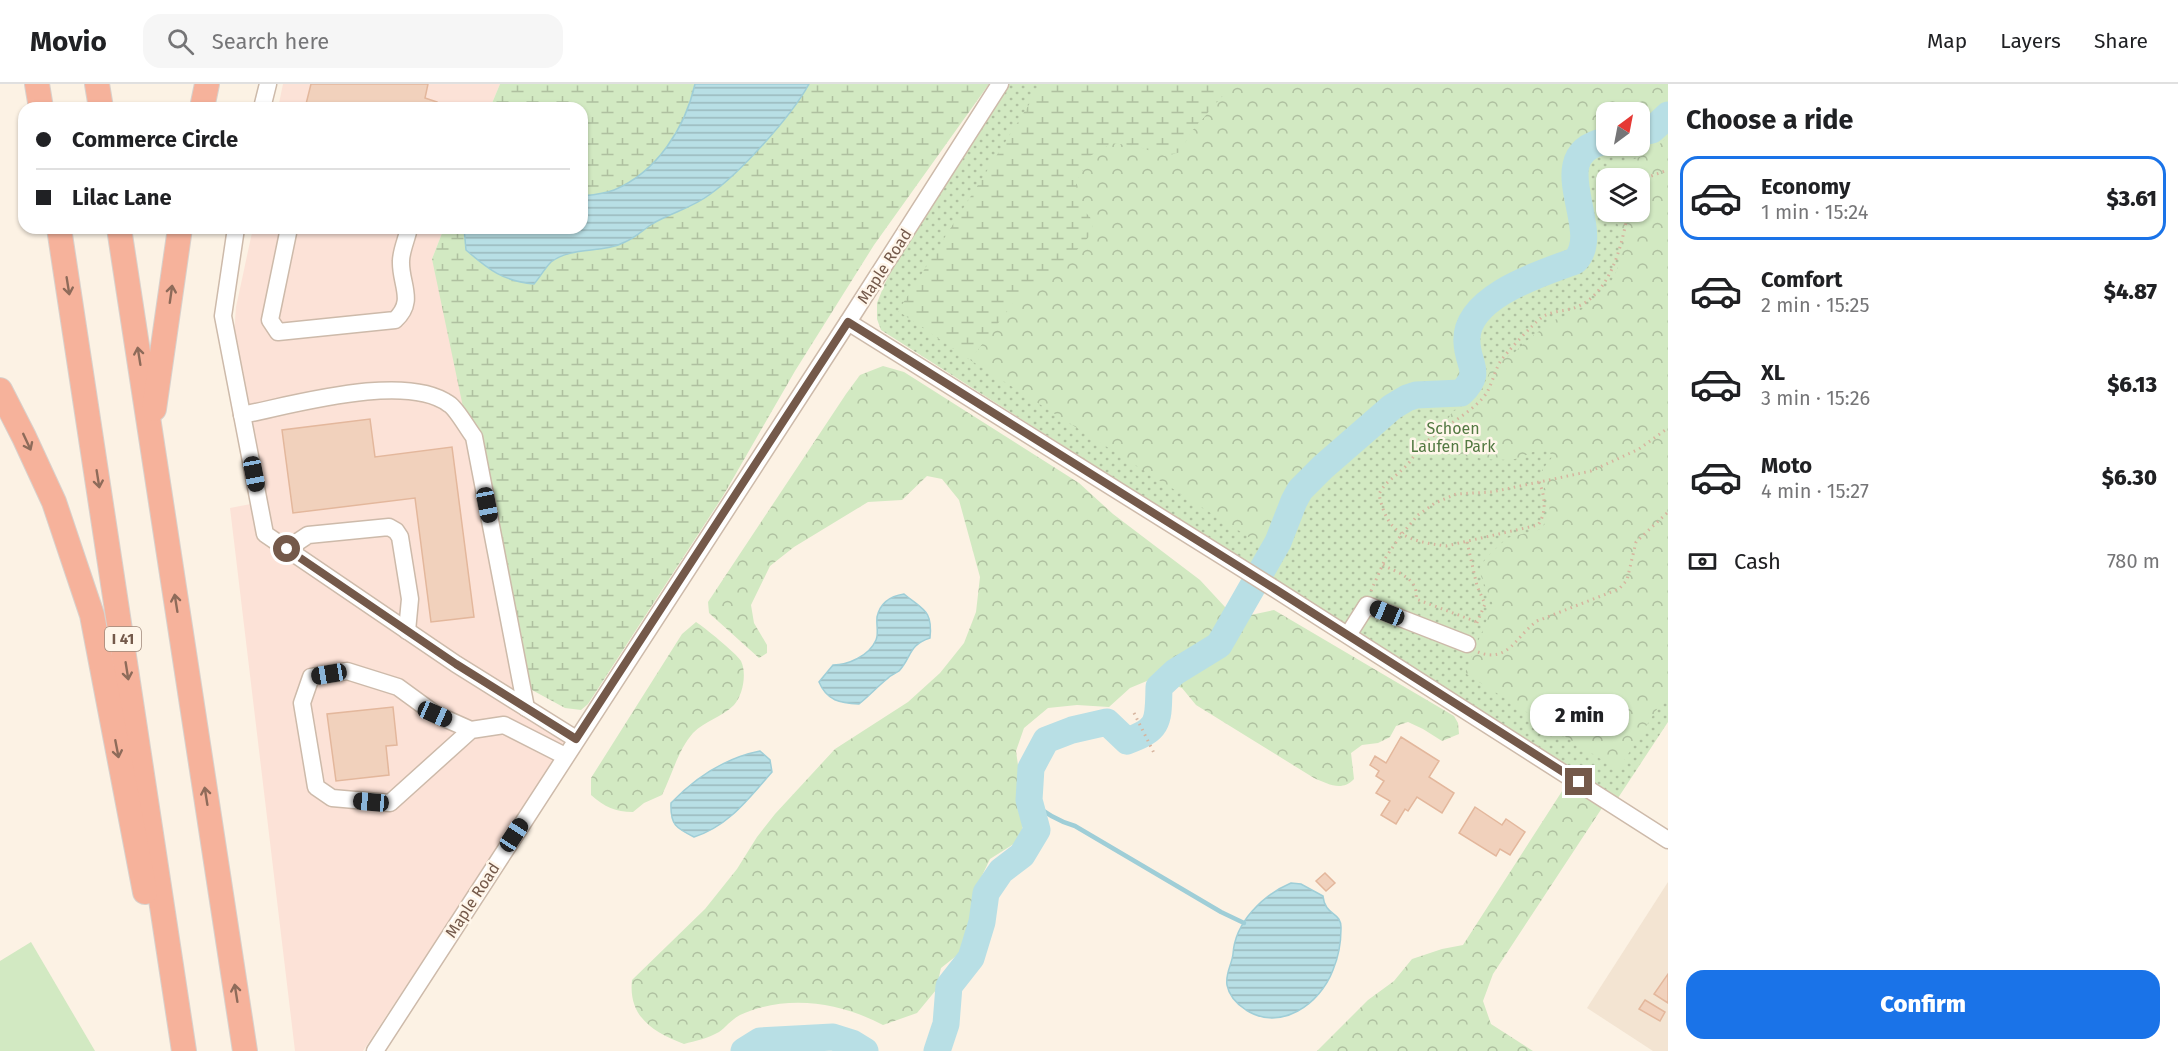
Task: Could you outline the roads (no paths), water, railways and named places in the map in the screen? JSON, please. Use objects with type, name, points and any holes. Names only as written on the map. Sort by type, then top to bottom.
[{"type":"highway","points":[[37,84],[40,102]]},
{"type":"highway","points":[[97,84],[100,102]]},
{"type":"highway","points":[[203,102],[207,84]]},
{"type":"highway","name":"I 41","points":[[60,234],[184,1051]]},
{"type":"highway","points":[[120,234],[245,1051]]},
{"type":"highway","points":[[151,435],[179,234]]},
{"type":"highway","points":[[0,390],[54,502],[92,615],[176,1051]]},
{"type":"street","points":[[264,102],[268,84]]},
{"type":"street","name":"Maple Road","points":[[375,1051],[1000,84]]},
{"type":"street","points":[[235,234],[223,316],[265,534],[407,631],[576,739]]},
{"type":"street","points":[[288,234],[270,320],[278,332],[395,320],[404,312],[407,293],[401,261],[408,234]]},
{"type":"street","points":[[848,322],[1348,635],[1668,840]]},
{"type":"street","points":[[242,415],[371,390],[420,391],[450,404],[474,437],[526,708]]},
{"type":"street","points":[[287,549],[308,535],[389,527],[396,531],[400,537],[410,599],[407,631]]},
{"type":"street","points":[[1348,635],[1367,605],[1471,648]]},
{"type":"street","points":[[471,730],[390,803],[332,798],[316,787],[302,703],[311,677],[347,671],[398,687],[435,714],[471,730],[504,725],[565,756]]},
{"type":"water","points":[[695,84],[809,84],[777,128],[721,186],[702,200],[659,220],[629,240],[616,246],[559,257],[551,262],[534,284],[514,280],[497,273],[466,250],[465,234],[588,234],[588,195],[614,190],[643,172],[656,160],[676,132]]},
{"type":"water","points":[[904,594],[928,616],[931,629],[930,638],[918,644],[899,671],[890,676],[859,704],[840,702],[830,697],[819,682],[833,665],[851,661],[863,655],[873,646],[877,637],[877,617],[883,604],[895,596]]},
{"type":"water","points":[[760,751],[770,760],[772,772],[728,818],[718,826],[694,837],[675,825],[671,803],[681,794],[701,777],[723,764]]},
{"type":"water","points":[[1291,883],[1301,884],[1323,896],[1324,903],[1339,919],[1341,934],[1338,955],[1327,982],[1309,1003],[1285,1016],[1273,1018],[1259,1016],[1240,1005],[1228,989],[1227,977],[1235,942],[1252,911],[1270,895]]},
{"type":"waterway","points":[[1650,130],[1668,115]]},
{"type":"waterway","points":[[937,1051],[946,1024],[949,986],[971,958],[982,922],[986,893],[1001,871],[1022,855],[1037,830],[1029,800],[1031,768],[1046,740],[1072,730],[1107,722],[1127,741],[1138,737],[1152,727],[1157,715],[1159,687],[1175,672],[1219,645],[1278,542],[1300,490],[1392,407],[1416,395],[1461,393],[1468,386],[1473,374],[1467,343],[1469,327],[1478,312],[1507,289],[1575,261],[1582,247],[1584,231],[1575,177],[1577,161],[1587,149],[1596,145]]},
{"type":"waterway","points":[[1029,800],[1050,816],[1075,826],[1221,912],[1244,923]]},
{"type":"waterway","points":[[744,1051],[760,1041],[833,1037],[852,1043],[865,1051]]},
{"type":"park label","name":"Schoen Laufen Park","points":[[1453,437]]}]
